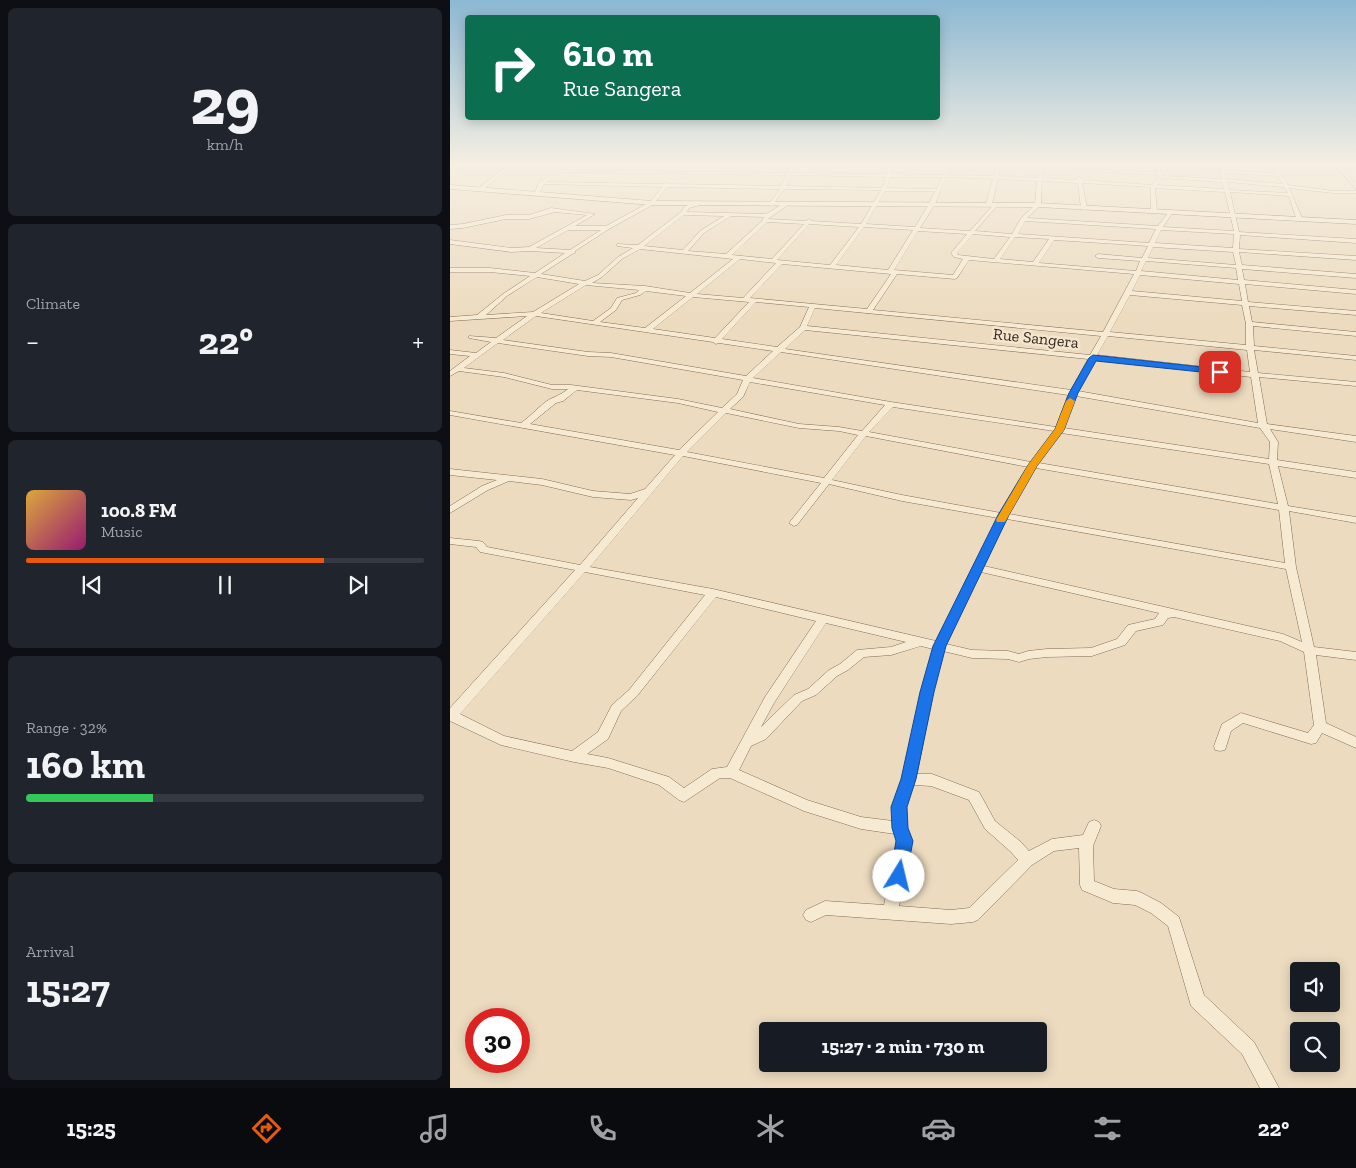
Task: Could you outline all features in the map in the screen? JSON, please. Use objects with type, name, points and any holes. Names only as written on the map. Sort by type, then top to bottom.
[{"type":"street","points":[[450,227],[506,217],[535,215]]},
{"type":"street","points":[[530,249],[591,215]]},
{"type":"street","points":[[478,318],[494,303],[607,228],[631,215]]},
{"type":"street","points":[[453,372],[535,314],[600,276],[620,258],[639,247],[681,215]]},
{"type":"street","points":[[724,215],[1052,239],[1356,258]]},
{"type":"street","points":[[684,252],[702,232],[729,215]]},
{"type":"street","points":[[728,256],[771,215]]},
{"type":"street","points":[[833,265],[869,215]]},
{"type":"street","points":[[869,312],[925,215]]},
{"type":"street","points":[[984,215],[954,254],[967,258],[1356,292]]},
{"type":"street","points":[[996,260],[1018,230],[1023,219],[1028,215]]},
{"type":"street","points":[[890,912],[905,841],[900,828],[899,807],[909,779],[927,692],[940,646],[1004,515],[1033,465],[1059,430],[1074,393],[1128,293],[1150,244],[1168,215]]},
{"type":"street","points":[[1228,215],[1356,222]]},
{"type":"street","points":[[1220,746],[1226,728],[1242,718],[1311,739],[1320,726],[1309,650],[1291,567],[1284,508],[1273,462],[1274,442],[1264,426],[1250,348],[1249,324],[1236,251],[1237,233],[1233,215]]},
{"type":"street","points":[[1023,219],[1356,241]]},
{"type":"street","points":[[774,260],[809,221]]},
{"type":"street","points":[[567,228],[607,228]]},
{"type":"street","points":[[1274,235],[1279,254]]},
{"type":"street","points":[[1035,264],[1052,239]]},
{"type":"street","points":[[450,242],[511,250],[530,249],[573,252]]},
{"type":"street","points":[[619,245],[955,277],[967,258]]},
{"type":"street","points":[[1098,256],[1356,276]]},
{"type":"street","points":[[646,331],[739,257]]},
{"type":"street","points":[[716,342],[781,261]]},
{"type":"street","points":[[451,270],[490,270],[538,275],[573,282],[588,282],[595,285],[645,288],[715,298],[750,299],[869,312],[1106,333],[1195,344],[1356,358]]},
{"type":"street","points":[[594,324],[614,309],[619,303],[619,299],[638,294],[645,288]]},
{"type":"street","points":[[1128,293],[1356,312]]},
{"type":"street","points":[[813,306],[803,328],[747,379],[740,395],[681,453],[584,568],[451,716],[501,740],[608,763],[664,782],[684,796],[718,773],[732,772],[804,805],[861,823],[900,828]]},
{"type":"street","points":[[450,318],[535,314],[1074,393],[1264,426],[1356,439]]},
{"type":"street","points":[[1249,324],[1356,334]]},
{"type":"street","name":"Rue Sangera","points":[[803,328],[1356,384]]},
{"type":"street","points":[[471,337],[588,354],[611,355],[891,404],[1356,475]]},
{"type":"street","points":[[450,352],[477,356]]},
{"type":"street","points":[[453,372],[504,375],[552,387],[575,388],[678,401],[723,412],[799,426],[864,433],[1033,465],[1356,520]]},
{"type":"street","points":[[521,426],[534,418],[553,401],[560,399],[575,388]]},
{"type":"street","points":[[794,523],[864,433],[891,404]]},
{"type":"street","points":[[450,413],[681,453],[902,498],[1291,567]]},
{"type":"street","points":[[450,472],[542,482],[593,494],[631,497],[649,490]]},
{"type":"street","points":[[450,510],[485,488],[508,478]]},
{"type":"street","points":[[450,541],[479,544],[484,550],[713,593],[972,654],[1008,654],[1019,658],[1047,653],[1092,652],[1122,642],[1132,628],[1158,622],[1164,615],[1177,613]]},
{"type":"street","points":[[978,568],[1283,638],[1309,650],[1356,656]]},
{"type":"street","points":[[574,757],[603,735],[616,708],[633,693],[713,593]]},
{"type":"street","points":[[732,772],[769,700],[822,619]]},
{"type":"street","points":[[747,742],[761,735],[798,698],[812,692],[832,673],[844,667],[861,653],[891,651],[921,642]]},
{"type":"street","points":[[1320,726],[1356,743]]},
{"type":"street","points":[[909,779],[932,780],[974,796],[990,825],[1028,860]]},
{"type":"street","points":[[811,915],[825,908],[951,917],[973,915],[1028,860],[1052,844],[1091,833],[1086,863],[1087,885],[1113,896],[1137,898],[1156,908],[1174,922],[1197,1000],[1248,1048],[1270,1088]]},
{"type":"slow traffic","points":[[1001,520],[1033,465],[1059,430],[1070,401]]},
{"type":"route","points":[[899,876],[905,841],[900,828],[899,807],[909,779],[915,741],[940,646],[1004,515],[1033,465],[1059,430],[1074,393],[1093,358],[1220,372]]}]
